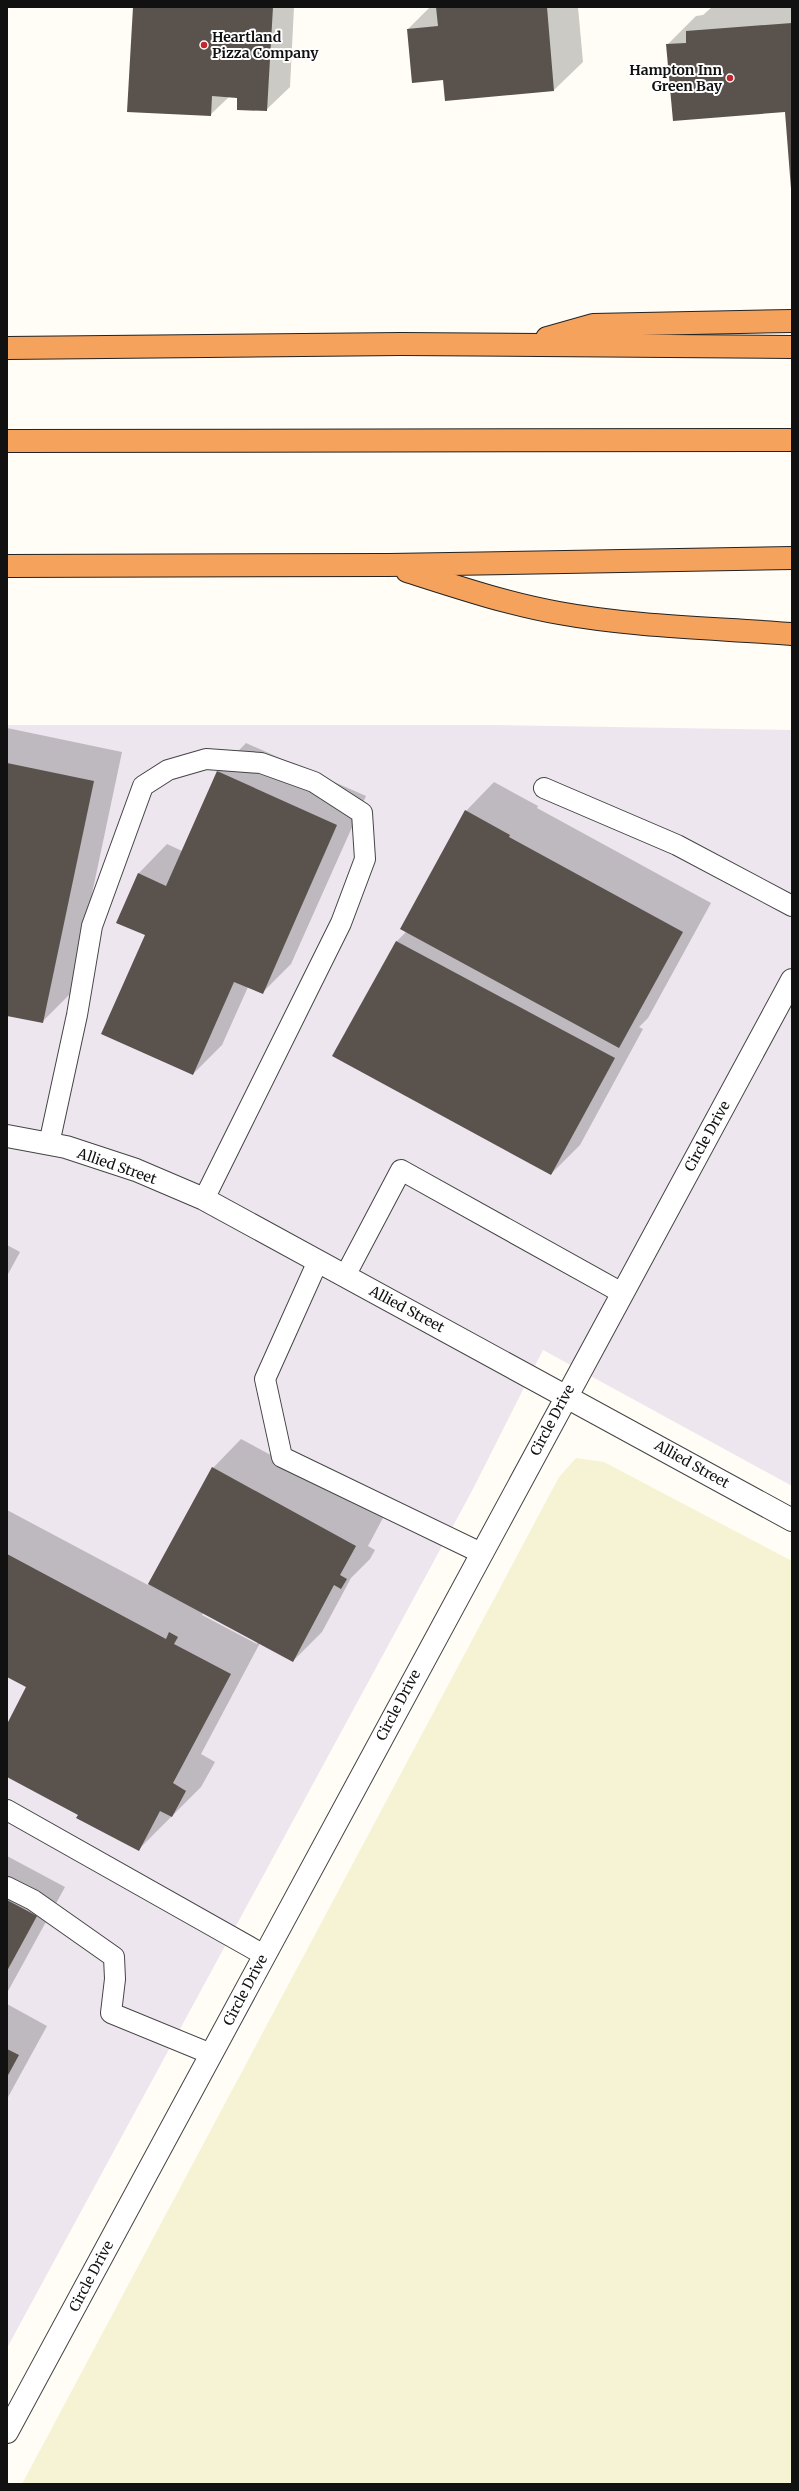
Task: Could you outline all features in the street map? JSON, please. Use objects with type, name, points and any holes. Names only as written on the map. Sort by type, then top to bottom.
[{"type":"highway","points":[[522,344],[593,325],[792,321]]},
{"type":"highway","points":[[7,348],[522,344],[792,347]]},
{"type":"highway","points":[[7,441],[792,440]]},
{"type":"highway","points":[[7,566],[389,565],[792,558]]},
{"type":"highway","points":[[389,565],[496,598],[560,613],[630,622],[792,634]]},
{"type":"street","name":"Circle Drive","points":[[7,2432],[480,1553],[792,980]]},
{"type":"street","name":"Allied Street","points":[[7,1136],[49,1144],[136,1170],[204,1199],[566,1395],[792,1520]]},
{"type":"lane","points":[[49,1144],[77,1015],[92,926],[143,786],[168,770],[206,759],[261,763],[314,782],[362,813],[365,860],[341,923],[204,1199]]},
{"type":"lane","points":[[544,788],[677,845],[792,906]]},
{"type":"lane","points":[[345,1276],[401,1170],[622,1293]]},
{"type":"lane","points":[[318,1261],[265,1379],[282,1457],[480,1553]]},
{"type":"lane","points":[[7,1810],[264,1955]]},
{"type":"lane","points":[[7,1887],[33,1900],[114,1957],[115,1979],[111,2013],[211,2054]]},
{"type":"shaded area","points":[[7,725],[492,725],[792,730],[792,1486],[543,1350],[473,1489],[7,2348]]},
{"type":"shaded area","points":[[576,1458],[604,1462],[792,1561],[792,2484],[22,2484],[559,1477]]},
{"type":"building","points":[[133,7],[273,7],[267,111],[237,110],[237,98],[212,96],[211,116],[127,112]]},
{"type":"building","points":[[436,7],[547,7],[554,91],[445,101],[443,80],[412,83],[407,29],[438,26]]},
{"type":"building","name":"Hampton Inn Green Bay","points":[[792,23],[791,189],[785,112],[673,121],[666,44],[686,43],[686,31]]},
{"type":"building","points":[[7,763],[94,781],[43,1023],[7,1016]]},
{"type":"building","points":[[217,771],[337,825],[263,994],[234,982],[193,1075],[101,1034],[145,935],[116,923],[138,873],[166,886]]},
{"type":"building","points":[[465,810],[510,835],[509,837],[683,932],[619,1048],[400,929]]},
{"type":"building","points":[[396,941],[615,1058],[551,1175],[332,1056]]},
{"type":"building","points":[[212,1467],[356,1546],[340,1575],[347,1579],[341,1589],[334,1585],[293,1662],[148,1584]]},
{"type":"building","points":[[7,1554],[166,1639],[169,1632],[178,1637],[174,1644],[231,1674],[173,1783],[186,1791],[172,1817],[160,1811],[139,1851],[76,1818],[78,1815],[7,1777],[7,1724],[26,1687],[7,1677]]},
{"type":"building","points":[[7,1900],[37,1916],[7,1971]]},
{"type":"building","points":[[7,2049],[19,2055],[7,2077]]},
{"type":"place","name":"Heartland Pizza Company","points":[[204,45]]},
{"type":"place","name":"Hampton Inn Green Bay","points":[[730,78]]}]
